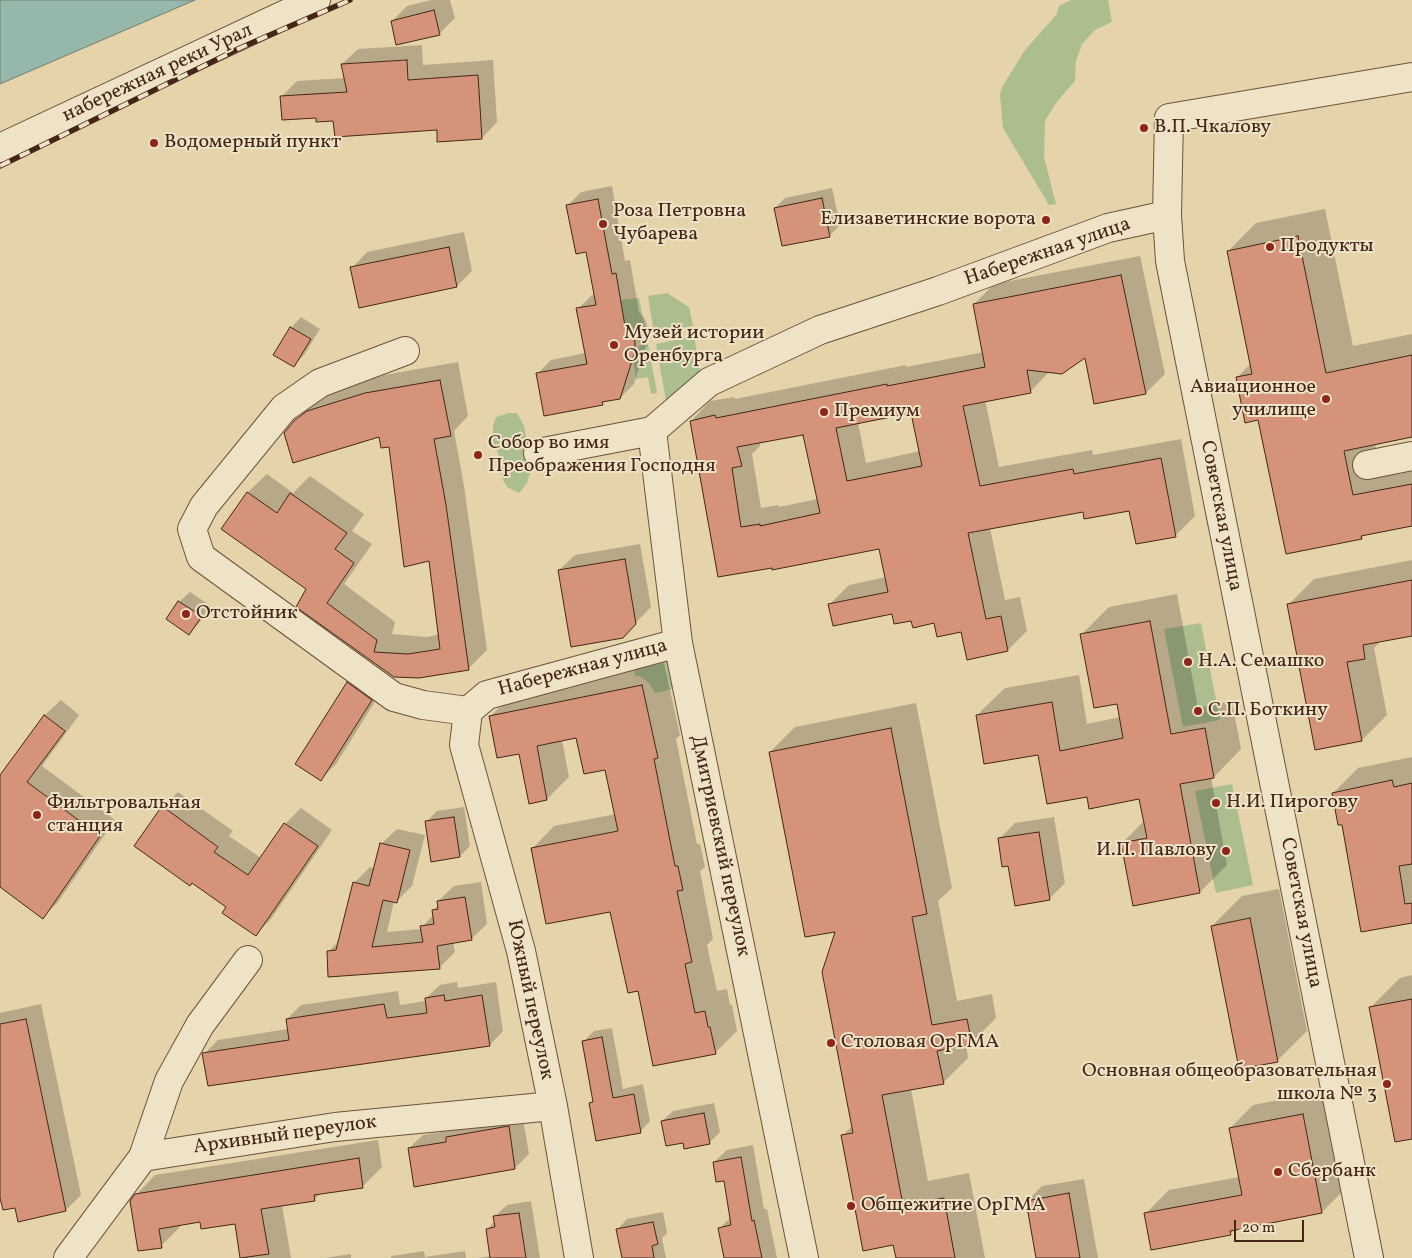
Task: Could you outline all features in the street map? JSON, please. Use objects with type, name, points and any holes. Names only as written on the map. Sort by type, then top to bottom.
[{"type":"street","name":"набережная реки Урал","points":[[0,148],[316,0]]},
{"type":"street","points":[[1167,215],[1169,118],[1412,77]]},
{"type":"street","name":"Набережная улица","points":[[652,431],[709,382],[820,330],[938,291],[1108,228],[1167,215]]},
{"type":"street","name":"Советская улица","points":[[1167,215],[1170,261],[1370,1258]]},
{"type":"street","points":[[405,351],[320,383],[284,408],[204,506],[192,529],[201,557],[394,697],[423,705],[468,711]]},
{"type":"street","points":[[538,453],[652,431]]},
{"type":"street","name":"Дмитриевский переулок","points":[[652,431],[678,643],[804,1258]]},
{"type":"street","points":[[1367,465],[1412,456]]},
{"type":"street","name":"Набережная улица","points":[[468,711],[487,695],[678,643]]},
{"type":"street","name":"Южный переулок","points":[[468,711],[464,745],[521,951],[553,1106],[579,1258]]},
{"type":"street","points":[[68,1258],[143,1157],[169,1081],[200,1024],[248,960]]},
{"type":"street","name":"Архивный переулок","points":[[143,1157],[335,1126],[553,1106]]},
{"type":"green space","points":[[1071,0],[1108,0],[1112,22],[1095,30],[1082,44],[1076,61],[1075,81],[1056,103],[1045,121],[1044,157],[1056,204],[1049,205],[1003,128],[1000,95],[1002,87],[1025,50],[1057,14],[1059,6]]},
{"type":"green space","points":[[667,293],[689,307],[693,326],[654,333],[648,296]]},
{"type":"green space","points":[[639,298],[646,334],[636,336],[630,326],[625,326],[621,300]]},
{"type":"green space","points":[[694,336],[702,378],[666,401],[656,344]]},
{"type":"green space","points":[[648,344],[657,393],[651,394],[648,377],[636,379],[633,359],[636,359],[639,346]]},
{"type":"green space","points":[[517,413],[524,426],[532,466],[527,483],[519,493],[507,487],[501,476],[499,456],[493,441],[493,426],[496,417]]},
{"type":"green space","points":[[1201,623],[1220,720],[1183,727],[1164,629]]},
{"type":"green space","points":[[670,650],[687,686],[655,693],[648,682],[639,676],[635,676],[631,658]]},
{"type":"green space","points":[[1232,784],[1253,885],[1216,893],[1195,791]]},
{"type":"shaded area","points":[[0,0],[195,0],[0,84]]},
{"type":"building","points":[[434,10],[440,35],[396,45],[391,21]]},
{"type":"building","points":[[407,60],[408,80],[478,75],[482,139],[437,142],[437,130],[335,137],[333,121],[316,122],[316,118],[282,120],[280,96],[347,92],[341,64]]},
{"type":"building","points":[[822,198],[830,237],[782,246],[774,208]]},
{"type":"building","points":[[598,199],[612,274],[616,273],[625,326],[635,342],[635,351],[620,399],[602,402],[603,405],[544,416],[536,373],[587,364],[576,308],[596,305],[586,252],[576,254],[566,205]]},
{"type":"building","name":"Авиационное училище","points":[[1298,236],[1326,373],[1412,355],[1412,437],[1344,451],[1353,495],[1412,484],[1412,526],[1361,536],[1362,539],[1286,554],[1258,420],[1245,423],[1236,377],[1252,374],[1227,251]]},
{"type":"building","points":[[449,247],[457,287],[359,308],[350,267]]},
{"type":"building","points":[[1121,275],[1146,394],[1094,404],[1085,358],[1062,374],[1027,370],[1031,393],[963,406],[980,486],[1073,469],[1074,474],[1161,458],[1176,537],[1136,544],[1129,511],[1084,519],[1083,512],[968,533],[986,619],[1001,616],[1008,651],[967,660],[961,632],[937,637],[934,623],[913,628],[911,621],[894,624],[892,614],[833,626],[828,604],[888,592],[879,549],[772,570],[772,568],[718,577],[690,421],[715,415],[716,418],[887,384],[887,386],[985,367],[973,304]],"holes":[[[911,413],[922,466],[847,481],[836,428]],[[803,435],[820,513],[760,526],[760,524],[741,527],[732,468],[742,466],[737,447]]]},
{"type":"building","points":[[290,327],[311,339],[294,367],[273,355]]},
{"type":"building","points":[[440,380],[451,436],[434,439],[446,505],[469,670],[419,678],[394,677],[296,607],[306,589],[221,529],[247,492],[277,513],[290,493],[347,533],[335,549],[354,563],[327,603],[377,640],[374,652],[408,654],[440,649],[429,561],[404,567],[389,447],[381,448],[379,437],[293,463],[284,433],[295,420],[307,411],[365,393]]},
{"type":"building","points":[[625,559],[636,624],[623,638],[571,647],[558,570]]},
{"type":"building","points":[[1412,580],[1412,636],[1363,645],[1365,659],[1347,662],[1362,741],[1315,750],[1287,604]]},
{"type":"building","name":"Отстойник","points":[[178,601],[202,616],[189,635],[166,619]]},
{"type":"building","points":[[1150,621],[1171,734],[1205,728],[1214,778],[1180,784],[1200,893],[1133,906],[1121,843],[1147,838],[1139,799],[1089,809],[1087,797],[1047,804],[1038,755],[984,764],[976,715],[1052,702],[1060,751],[1123,738],[1117,704],[1094,708],[1080,634]]},
{"type":"building","points":[[347,682],[372,700],[321,781],[295,764]]},
{"type":"building","points":[[642,685],[658,758],[654,759],[675,866],[678,866],[683,890],[677,891],[692,962],[685,964],[695,1013],[705,1011],[716,1054],[653,1066],[638,991],[628,993],[610,912],[546,924],[531,848],[618,831],[605,770],[584,774],[576,738],[537,746],[547,800],[529,804],[519,754],[497,758],[489,716]]},
{"type":"building","name":"Фильтровальная станция","points":[[44,715],[65,731],[27,782],[100,836],[43,919],[0,887],[0,775]]},
{"type":"building","points":[[891,728],[927,914],[912,917],[932,1025],[967,1019],[972,1044],[937,1051],[944,1084],[882,1095],[903,1205],[944,1198],[955,1258],[896,1258],[893,1245],[863,1251],[841,1135],[853,1133],[822,972],[835,932],[805,937],[769,752]]},
{"type":"building","points":[[1392,780],[1394,787],[1412,783],[1412,864],[1399,866],[1405,904],[1412,903],[1412,923],[1361,932],[1342,825],[1338,825],[1332,793]]},
{"type":"building","points":[[162,806],[218,847],[214,852],[248,875],[284,823],[318,846],[256,936],[222,913],[226,907],[192,883],[190,886],[134,846]]},
{"type":"building","points":[[454,817],[460,857],[431,862],[425,821]]},
{"type":"building","points":[[1039,832],[1050,900],[1015,906],[1008,866],[1002,867],[998,838]]},
{"type":"building","points":[[380,843],[410,850],[397,903],[383,900],[372,947],[423,942],[420,926],[434,924],[432,910],[438,909],[437,901],[465,897],[472,940],[437,946],[440,969],[328,977],[327,951],[336,950],[353,882],[369,886]]},
{"type":"building","points":[[1250,918],[1278,1062],[1239,1069],[1211,926]]},
{"type":"building","points":[[444,995],[445,1001],[482,995],[490,1046],[208,1086],[202,1053],[289,1040],[286,1019],[384,1004],[387,1018],[427,1013],[425,998]]},
{"type":"building","points":[[1412,999],[1412,1139],[1395,1142],[1369,1007]]},
{"type":"building","points":[[26,1019],[66,1211],[18,1222],[15,1208],[3,1210],[0,1198],[0,1024]]},
{"type":"building","points":[[602,1037],[613,1098],[634,1094],[641,1133],[596,1141],[589,1103],[593,1102],[582,1041]]},
{"type":"building","points":[[704,1113],[710,1144],[684,1149],[683,1143],[666,1146],[661,1121]]},
{"type":"building","points":[[1303,1114],[1322,1213],[1230,1231],[1231,1235],[1151,1250],[1144,1213],[1242,1195],[1229,1128]]},
{"type":"building","points":[[509,1126],[515,1169],[414,1187],[408,1148],[446,1142],[446,1137]]},
{"type":"building","points":[[741,1157],[752,1221],[754,1220],[762,1258],[724,1258],[718,1228],[731,1225],[724,1181],[716,1182],[713,1162]]},
{"type":"building","points":[[359,1158],[363,1188],[314,1195],[315,1201],[261,1209],[269,1254],[240,1258],[235,1224],[201,1229],[200,1222],[159,1229],[162,1248],[138,1251],[130,1201],[135,1194]]},
{"type":"building","points":[[1069,1193],[1080,1258],[1036,1258],[1026,1201]]},
{"type":"building","points":[[519,1213],[526,1258],[490,1258],[486,1229],[495,1227],[493,1216]]},
{"type":"building","points":[[653,1222],[658,1244],[652,1246],[654,1258],[622,1258],[616,1229]]},
{"type":"railway","points":[[0,166],[240,48],[350,0]]},
{"type":"place","name":"В.П. Чкалову","points":[[1144,128]]},
{"type":"place","name":"Водомерный пункт","points":[[154,143]]},
{"type":"place","name":"Елизаветинские ворота","points":[[1046,220]]},
{"type":"place","name":"Роза Петровна Чубарева","points":[[603,224]]},
{"type":"place","name":"Продукты","points":[[1270,247]]},
{"type":"place","name":"Музей истории Оренбурга","points":[[614,345]]},
{"type":"place","name":"Авиационное училище","points":[[1326,399]]},
{"type":"place","name":"Премиум","points":[[824,412]]},
{"type":"place","name":"Собор во имя Преображения Господня","points":[[478,455]]},
{"type":"place","name":"Отстойник","points":[[186,614]]},
{"type":"place","name":"Н.А. Семашко","points":[[1188,662]]},
{"type":"place","name":"С.П. Боткину","points":[[1198,711]]},
{"type":"place","name":"Н.И. Пирогову","points":[[1216,803]]},
{"type":"place","name":"Фильтровальная станция","points":[[37,815]]},
{"type":"place","name":"И.П. Павлову","points":[[1226,851]]},
{"type":"place","name":"Столовая ОрГМА","points":[[831,1043]]},
{"type":"place","name":"Основная общеобразовательная школа № 3","points":[[1387,1084]]},
{"type":"place","name":"Сбербанк","points":[[1278,1172]]},
{"type":"place","name":"Общежитие ОрГМА","points":[[851,1206]]}]
